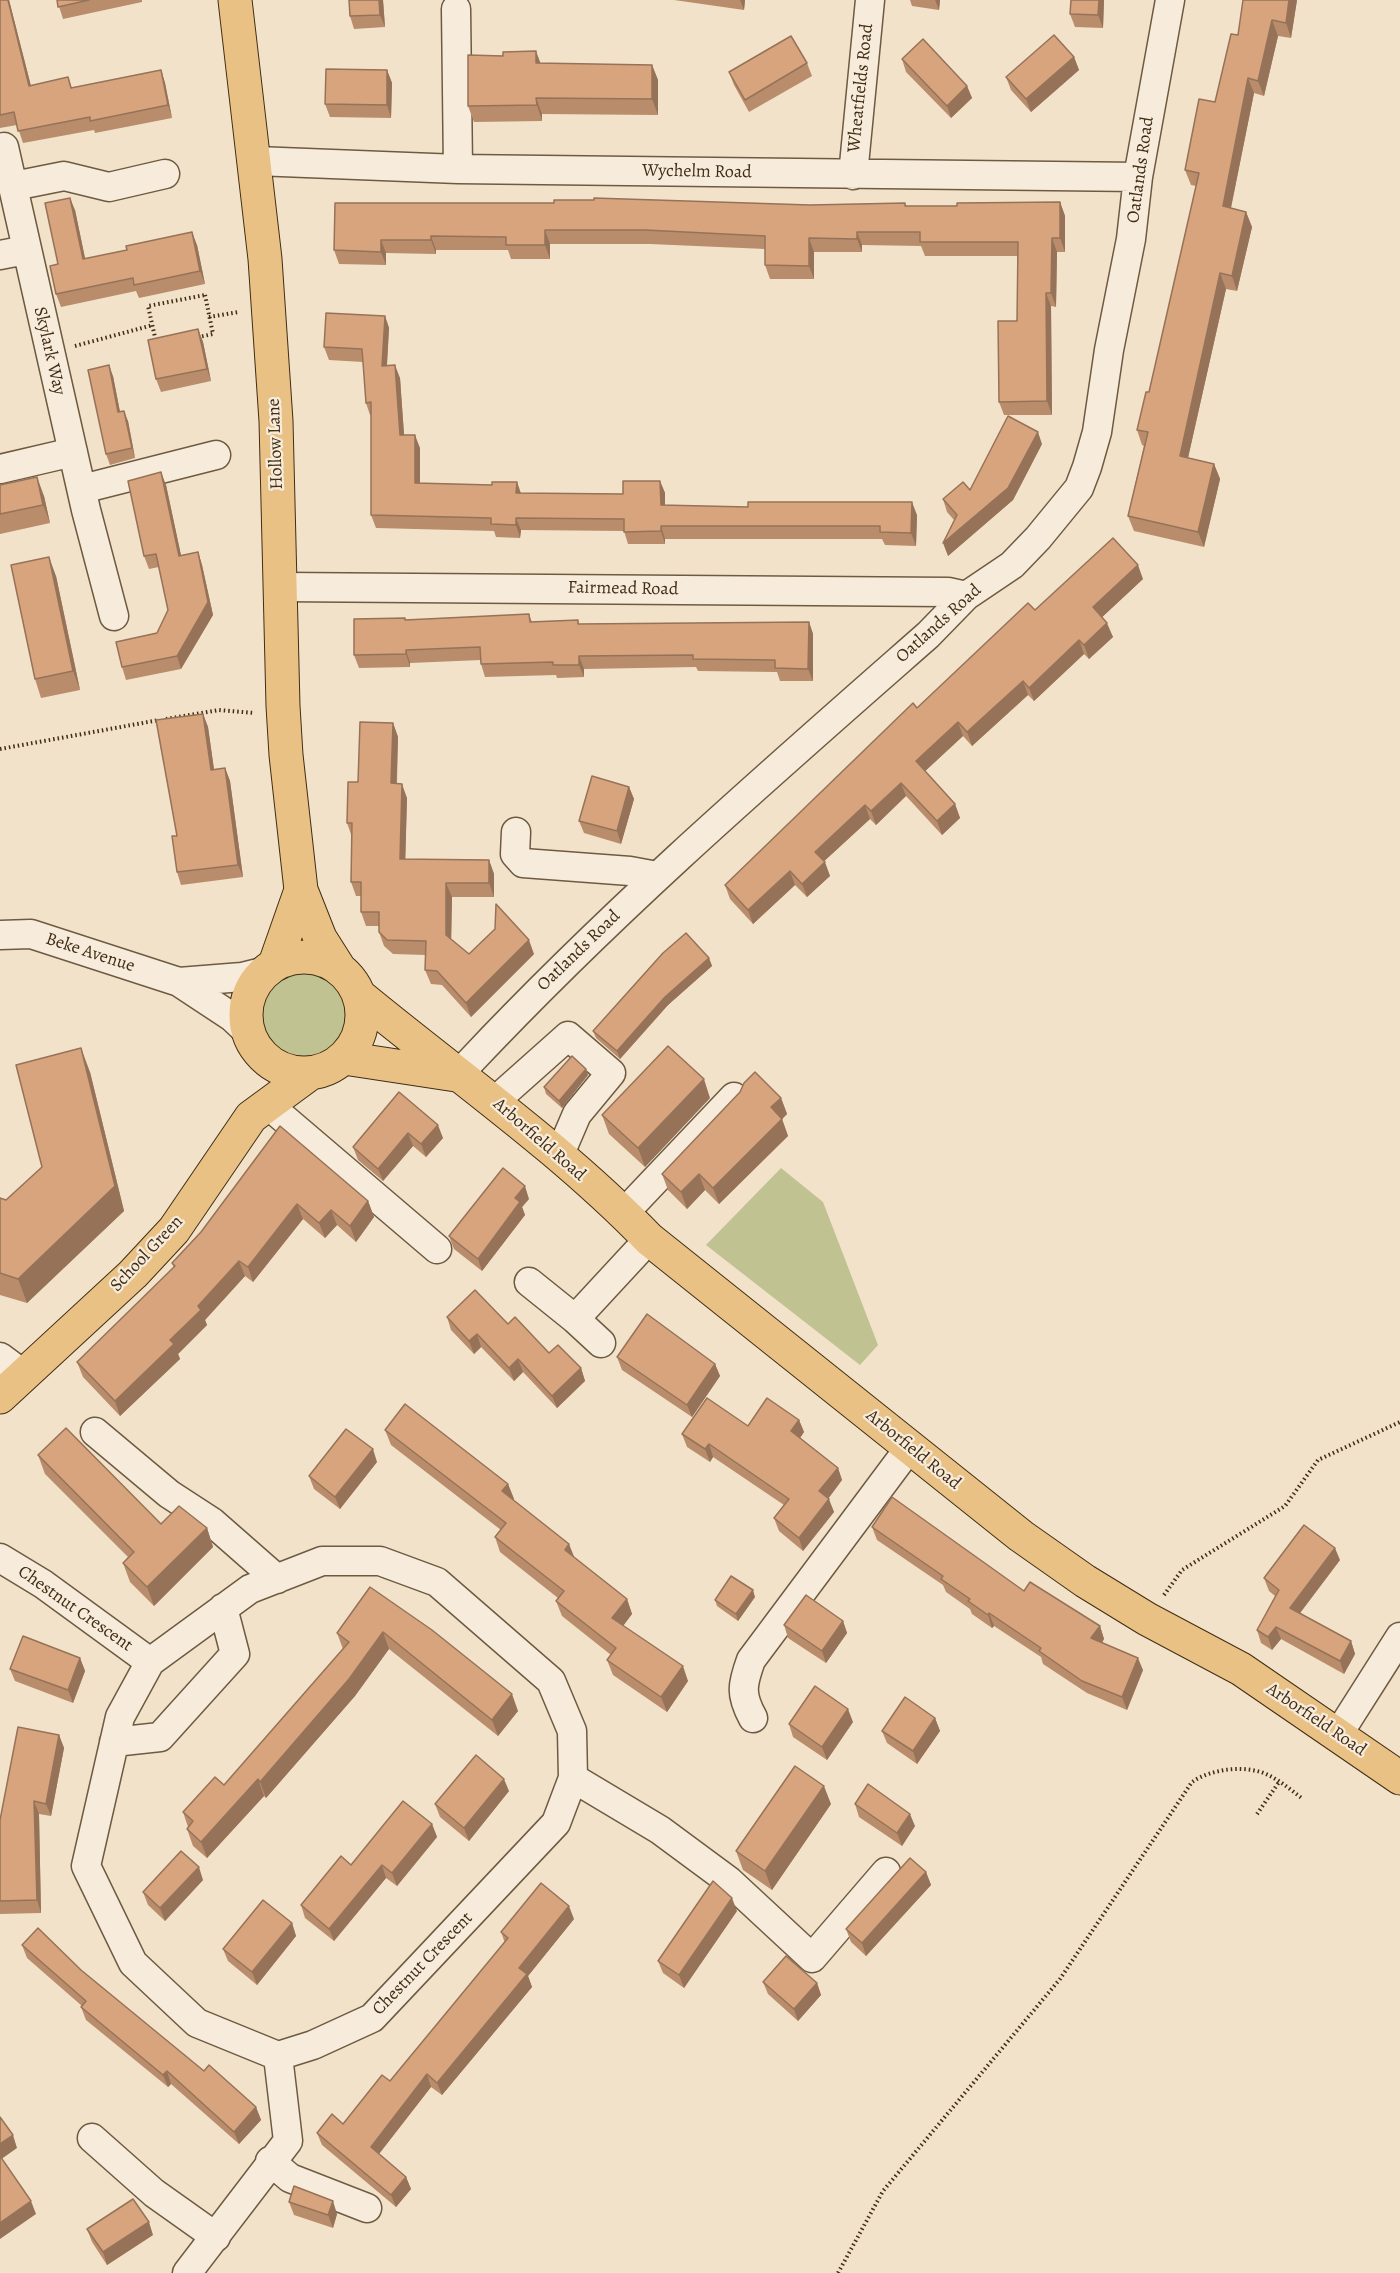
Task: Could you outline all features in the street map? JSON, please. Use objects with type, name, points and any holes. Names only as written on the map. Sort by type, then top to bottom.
[{"type":"main road","name":"Hollow Lane","points":[[235,0],[256,161],[265,258],[276,421],[283,706],[301,890],[320,938],[339,968]]},
{"type":"main road","name":"Hollow Lane","points":[[271,968],[301,890]]},
{"type":"main road","points":[[296,957],[319,958],[339,968],[352,981],[360,996],[363,1013],[361,1029],[355,1045],[344,1058],[329,1068],[311,1073],[291,1072],[272,1064],[253,1041],[246,1014],[250,993],[271,968],[296,957]]},
{"type":"main road","name":"Arborfield Road","points":[[360,996],[495,1101],[624,1213],[649,1239],[1021,1536],[1085,1581],[1147,1619],[1241,1669],[1339,1733],[1400,1778]]},
{"type":"main road","name":"School Green","points":[[253,1041],[259,1084],[259,1111]]},
{"type":"main road","name":"Arborfield Road","points":[[344,1058],[460,1075]]},
{"type":"main road","name":"School Green","points":[[0,1397],[11,1365],[133,1274],[174,1230],[259,1111],[311,1073]]},
{"type":"street","name":"Wheatfields Road","points":[[853,175],[870,0]]},
{"type":"street","name":"Oatlands Road","points":[[460,1075],[477,1054],[568,960],[657,876],[928,635],[966,596],[1012,565],[1079,488],[1097,432],[1109,350],[1131,239],[1138,177],[1170,0]]},
{"type":"street","points":[[456,9],[458,168]]},
{"type":"street","name":"Skylark Way","points":[[4,147],[14,186],[13,252],[73,452],[114,616]]},
{"type":"street","name":"Wychelm Road","points":[[256,161],[458,168],[1138,177]]},
{"type":"street","points":[[14,186],[64,176],[85,179],[109,187],[165,174]]},
{"type":"street","points":[[0,470],[73,452]]},
{"type":"street","points":[[84,499],[216,455]]},
{"type":"street","name":"Fairmead Road","points":[[280,587],[948,592],[966,596]]},
{"type":"street","points":[[516,832],[515,854],[523,863],[630,871],[657,876]]},
{"type":"street","name":"Beke Avenue","points":[[0,935],[31,934],[179,982]]},
{"type":"street","points":[[179,982],[242,977],[271,968]]},
{"type":"street","points":[[179,982],[232,1017],[253,1041]]},
{"type":"street","points":[[495,1101],[568,1036],[610,1073],[577,1114],[559,1156]]},
{"type":"street","points":[[624,1213],[734,1097]]},
{"type":"street","points":[[259,1111],[437,1249]]},
{"type":"street","points":[[575,1319],[649,1239]]},
{"type":"street","points":[[529,1282],[601,1343]]},
{"type":"street","points":[[95,1432],[169,1494],[212,1522],[277,1579]]},
{"type":"street","points":[[753,1718],[742,1698],[745,1675],[752,1660],[910,1447]]},
{"type":"street","name":"Chestnut Crescent","points":[[0,1558],[43,1584],[150,1662]]},
{"type":"street","name":"Chestnut Crescent","points":[[322,1561],[380,1561],[436,1582],[551,1681],[572,1731],[573,1778],[556,1823],[372,2018],[313,2045],[278,2056],[197,2023],[133,1963],[86,1866],[120,1717],[150,1662],[223,1608],[250,1589],[322,1561]]},
{"type":"street","points":[[114,1742],[160,1737],[235,1654],[223,1608]]},
{"type":"street","points":[[1339,1733],[1400,1637]]},
{"type":"street","points":[[573,1778],[660,1830],[729,1881],[812,1958],[886,1872]]},
{"type":"street","points":[[187,2273],[216,2237],[270,2161],[288,2141],[278,2056]]},
{"type":"street","points":[[92,2138],[154,2193],[216,2237]]},
{"type":"street","points":[[270,2161],[290,2178],[367,2208]]},
{"type":"path","points":[[205,295],[209,317],[213,334],[157,346],[148,306],[205,295]]},
{"type":"path","points":[[209,317],[245,312]]},
{"type":"path","points":[[70,348],[153,325]]},
{"type":"path","points":[[0,748],[219,710],[261,714]]},
{"type":"path","points":[[1147,1619],[1182,1570],[1285,1506],[1318,1460],[1400,1422]]},
{"type":"path","points":[[838,2273],[883,2191],[1049,1994],[1192,1782],[1206,1772],[1245,1769],[1267,1774],[1303,1799]]},
{"type":"path","points":[[1257,1814],[1279,1782]]},
{"type":"green space","points":[[303,970],[320,974],[335,983],[344,998],[348,1015],[344,1032],[335,1047],[320,1056],[303,1060],[286,1056],[271,1047],[262,1032],[258,1015],[262,998],[271,983],[286,974]]},
{"type":"green space","points":[[781,1168],[823,1202],[878,1345],[860,1365],[706,1245]]},
{"type":"building","points":[[0,0],[8,0],[29,86],[68,77],[71,88],[161,70],[168,105],[90,121],[90,117],[18,131],[14,112],[0,115]]},
{"type":"building","points":[[57,0],[89,0],[58,7]]},
{"type":"building","points":[[349,0],[379,0],[380,15],[350,16]]},
{"type":"building","points":[[1071,0],[1099,0],[1098,15],[1070,14]]},
{"type":"building","points":[[1243,0],[1289,0],[1286,23],[1272,20],[1258,81],[1248,78],[1223,206],[1246,212],[1232,276],[1220,273],[1180,456],[1214,464],[1198,532],[1128,516],[1148,432],[1137,430],[1146,392],[1149,392],[1199,173],[1185,170],[1199,99],[1215,102],[1231,34],[1238,35]]},
{"type":"building","points":[[1054,35],[1074,57],[1026,99],[1006,77]]},
{"type":"building","points":[[791,36],[807,63],[745,100],[729,72]]},
{"type":"building","points":[[923,39],[967,86],[947,106],[902,59]]},
{"type":"building","points":[[536,51],[536,63],[652,65],[652,99],[536,98],[537,105],[468,106],[468,55],[503,56],[503,52]]},
{"type":"building","points":[[326,69],[387,70],[387,105],[325,104]]},
{"type":"building","points":[[70,198],[83,259],[127,250],[126,246],[192,232],[200,271],[134,285],[133,278],[56,294],[50,266],[58,264],[45,203]]},
{"type":"building","points":[[594,198],[810,205],[905,203],[905,206],[1060,202],[1060,238],[1052,238],[1051,293],[1046,293],[1047,401],[999,402],[998,321],[1017,321],[1018,242],[920,242],[920,232],[857,232],[857,239],[809,238],[809,266],[765,265],[765,236],[645,230],[545,230],[545,245],[506,245],[506,237],[431,236],[431,240],[381,240],[381,252],[334,250],[335,203],[554,203],[554,200],[594,200]]},
{"type":"building","points":[[326,313],[385,316],[382,366],[395,365],[400,435],[415,435],[415,483],[492,485],[492,482],[517,482],[516,493],[623,494],[623,481],[660,481],[661,505],[748,507],[748,502],[912,502],[911,533],[880,532],[880,526],[661,526],[661,531],[624,532],[624,519],[516,518],[516,525],[491,524],[491,518],[371,515],[371,402],[366,403],[362,349],[324,347]]},
{"type":"building","points":[[198,329],[207,369],[156,379],[148,340]]},
{"type":"building","points":[[109,365],[118,412],[124,411],[132,448],[106,454],[88,370]]},
{"type":"building","points":[[1008,416],[1038,432],[1008,488],[943,543],[957,515],[943,499],[963,482],[970,490]]},
{"type":"building","points":[[161,472],[179,556],[198,552],[208,602],[177,656],[122,667],[116,642],[157,633],[168,610],[156,554],[144,556],[128,481]]},
{"type":"building","points":[[37,477],[43,505],[0,514],[0,485]]},
{"type":"building","points":[[1113,538],[1138,565],[1093,607],[1107,623],[1084,645],[1079,640],[1029,688],[1023,681],[967,732],[958,722],[916,761],[955,804],[937,821],[901,783],[871,811],[865,805],[815,852],[825,862],[802,884],[790,871],[748,910],[725,885],[913,703],[917,708],[1028,603],[1035,610]]},
{"type":"building","points":[[49,557],[73,671],[35,679],[11,565]]},
{"type":"building","points":[[529,614],[530,622],[578,620],[578,624],[809,622],[808,669],[775,668],[775,660],[693,659],[693,655],[579,656],[579,665],[553,665],[553,662],[481,664],[480,647],[406,650],[406,654],[354,655],[354,619],[405,618],[405,620]]},
{"type":"building","points":[[203,714],[211,770],[225,768],[238,865],[177,872],[172,836],[177,836],[156,720]]},
{"type":"building","points":[[360,722],[393,723],[391,783],[402,784],[400,859],[489,860],[489,883],[446,883],[446,935],[469,954],[495,929],[496,904],[529,940],[466,1003],[437,971],[425,970],[426,941],[387,940],[379,932],[379,912],[361,912],[361,882],[351,882],[352,823],[347,823],[348,782],[358,782]]},
{"type":"building","points":[[592,776],[629,787],[617,831],[579,821]]},
{"type":"building","points":[[686,933],[709,958],[665,997],[617,1051],[593,1031],[663,953]]},
{"type":"building","points":[[668,1046],[704,1079],[638,1148],[602,1115]]},
{"type":"building","points":[[81,1048],[115,1186],[18,1279],[0,1273],[0,1198],[6,1200],[42,1167],[16,1065]]},
{"type":"building","points":[[572,1056],[586,1069],[559,1101],[544,1087]]},
{"type":"building","points":[[755,1072],[781,1098],[771,1107],[782,1119],[713,1188],[699,1174],[681,1192],[662,1174],[740,1092],[744,1083]]},
{"type":"building","points":[[399,1092],[438,1125],[421,1144],[408,1133],[378,1169],[353,1147]]},
{"type":"building","points":[[280,1126],[368,1201],[350,1226],[331,1210],[319,1223],[297,1204],[248,1267],[239,1261],[198,1306],[201,1310],[170,1340],[174,1344],[115,1401],[77,1362],[175,1266],[172,1263],[201,1232]]},
{"type":"building","points":[[503,1168],[525,1186],[515,1198],[520,1202],[478,1259],[449,1236]]},
{"type":"building","points":[[475,1290],[508,1324],[515,1317],[549,1353],[558,1345],[581,1368],[552,1396],[518,1359],[509,1368],[477,1334],[469,1341],[447,1317]]},
{"type":"building","points":[[647,1314],[715,1364],[687,1405],[617,1357]]},
{"type":"building","points":[[707,1398],[748,1426],[767,1398],[799,1420],[791,1431],[838,1468],[819,1491],[829,1499],[799,1538],[774,1518],[789,1499],[709,1444],[705,1449],[682,1434]]},
{"type":"building","points":[[405,1404],[508,1484],[502,1491],[569,1544],[565,1550],[627,1599],[612,1618],[683,1666],[661,1697],[607,1660],[616,1648],[556,1601],[564,1591],[495,1537],[506,1523],[385,1430]]},
{"type":"building","points":[[66,1428],[161,1524],[179,1506],[207,1528],[147,1587],[123,1563],[134,1552],[38,1455]]},
{"type":"building","points":[[346,1429],[373,1449],[335,1497],[309,1476]]},
{"type":"building","points":[[892,1497],[1024,1591],[1030,1582],[1100,1626],[1091,1638],[1138,1658],[1122,1697],[1082,1681],[1039,1651],[1041,1648],[968,1601],[970,1599],[941,1579],[943,1576],[872,1527]]},
{"type":"building","points":[[1304,1525],[1335,1548],[1290,1608],[1351,1641],[1340,1661],[1276,1627],[1268,1637],[1257,1630],[1279,1590],[1264,1578]]},
{"type":"building","points":[[731,1576],[753,1590],[736,1614],[715,1600]]},
{"type":"building","points":[[370,1587],[432,1630],[512,1694],[492,1720],[383,1632],[349,1679],[260,1782],[258,1779],[201,1842],[187,1829],[193,1821],[183,1812],[215,1777],[224,1785],[349,1642],[337,1633]]},
{"type":"building","points":[[806,1595],[843,1621],[822,1651],[784,1625]]},
{"type":"building","points":[[23,1636],[80,1658],[68,1690],[10,1669]]},
{"type":"building","points":[[815,1686],[848,1709],[822,1747],[789,1724]]},
{"type":"building","points":[[905,1697],[935,1718],[913,1751],[882,1731]]},
{"type":"building","points":[[18,1727],[59,1735],[46,1804],[34,1801],[37,1900],[0,1901],[0,1820]]},
{"type":"building","points":[[476,1755],[504,1779],[464,1828],[435,1804]]},
{"type":"building","points":[[795,1766],[824,1786],[765,1871],[736,1851]]},
{"type":"building","points":[[868,1784],[910,1814],[897,1833],[855,1804]]},
{"type":"building","points":[[403,1801],[432,1824],[392,1873],[382,1865],[329,1929],[301,1905],[341,1856],[351,1865]]},
{"type":"building","points":[[181,1851],[199,1867],[160,1908],[143,1892]]},
{"type":"building","points":[[910,1858],[926,1872],[862,1943],[846,1929]]},
{"type":"building","points":[[713,1881],[732,1898],[679,1975],[658,1961]]},
{"type":"building","points":[[541,1883],[569,1906],[519,1968],[527,1974],[437,2083],[427,2074],[371,2147],[406,2177],[391,2195],[317,2133],[332,2114],[343,2124],[382,2075],[390,2081],[508,1938],[501,1932]]},
{"type":"building","points":[[263,1900],[292,1923],[252,1972],[223,1949]]},
{"type":"building","points":[[38,1928],[81,1970],[204,2071],[209,2065],[256,2107],[234,2132],[167,2071],[163,2075],[81,2007],[86,2001],[22,1945]]},
{"type":"building","points":[[786,1956],[817,1983],[794,2009],[763,1982]]},
{"type":"building","points":[[0,2117],[13,2135],[0,2144]]},
{"type":"building","points":[[0,2156],[31,2201],[0,2223]]},
{"type":"building","points":[[294,2186],[333,2201],[328,2215],[289,2202]]},
{"type":"building","points":[[133,2199],[149,2222],[103,2252],[87,2229]]}]
